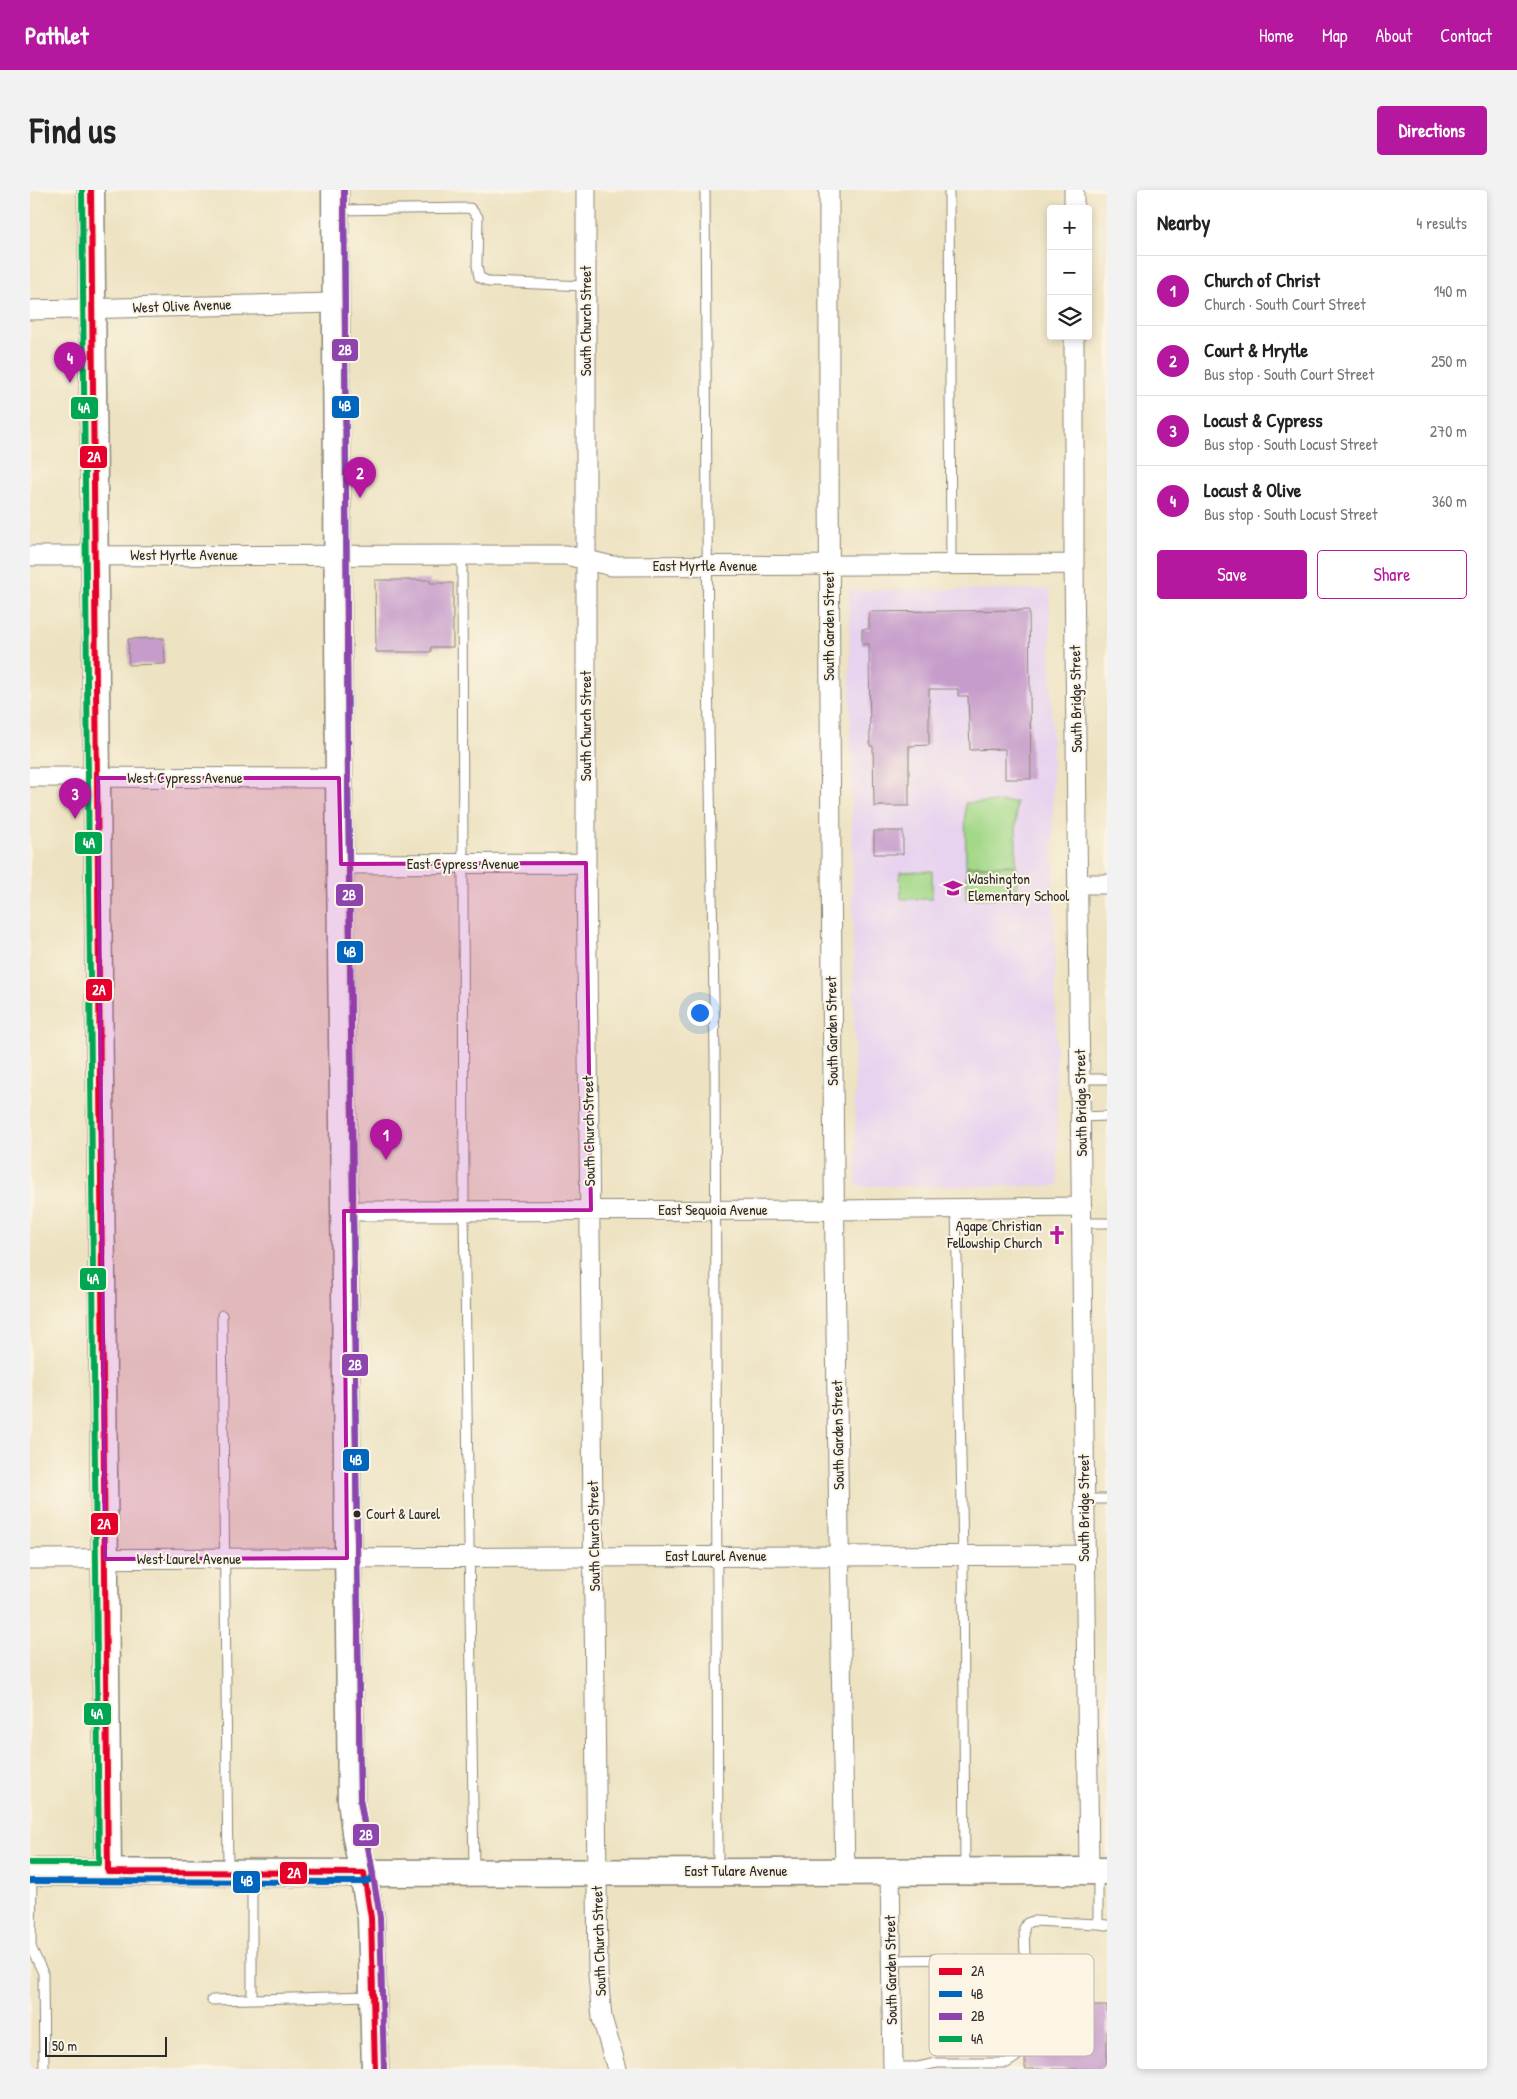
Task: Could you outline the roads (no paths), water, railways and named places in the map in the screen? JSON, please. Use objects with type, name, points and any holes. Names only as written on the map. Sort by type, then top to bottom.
[{"type":"street","points":[[90,190],[96,556],[108,1872]]},
{"type":"street","name":"South Church Street","points":[[586,190],[586,863],[598,1975],[602,2018],[617,2069]]},
{"type":"street","name":"South Garden Street","points":[[829,190],[828,565],[834,1210],[845,1871]]},
{"type":"street","points":[[1074,190],[1074,205]]},
{"type":"street","points":[[335,200],[339,778],[351,1800],[371,1918],[375,2069]]},
{"type":"street","name":"West Olive Avenue","points":[[30,310],[335,303]]},
{"type":"street","name":"South Bridge Street","points":[[1074,340],[1074,564],[1079,884],[1084,1500],[1098,1871]]},
{"type":"street","name":"East Myrtle Avenue","points":[[338,554],[566,555],[612,566],[1074,564]]},
{"type":"street","name":"West Myrtle Avenue","points":[[30,556],[338,554]]},
{"type":"street","name":"West Cypress Avenue","points":[[30,778],[339,778]]},
{"type":"street","name":"East Cypress Avenue","points":[[341,864],[586,863]]},
{"type":"street","points":[[1079,884],[1107,884]]},
{"type":"street","name":"East Sequoia Avenue","points":[[344,1211],[956,1209],[1082,1215]]},
{"type":"street","name":"East Laurel Avenue","points":[[347,1558],[1085,1555]]},
{"type":"street","name":"West Laurel Avenue","points":[[30,1559],[347,1558]]},
{"type":"street","name":"South Garden Street","points":[[890,1871],[893,2068]]},
{"type":"street","name":"East Tulare Avenue","points":[[31,1872],[1098,1871]]},
{"type":"lane","points":[[705,190],[718,1556],[718,1871]]},
{"type":"lane","points":[[949,190],[951,564]]},
{"type":"lane","points":[[335,200],[470,208],[478,217],[477,265],[479,277],[489,282],[586,286]]},
{"type":"lane","points":[[462,554],[464,1210],[471,1557],[474,1872]]},
{"type":"lane","points":[[1081,1080],[1107,1079]]},
{"type":"lane","points":[[1081,1117],[1107,1116]]},
{"type":"lane","points":[[956,1209],[963,1556],[965,1871]]},
{"type":"lane","points":[[1082,1215],[1107,1223]]},
{"type":"lane","points":[[222,1315],[224,1559],[240,1872],[252,1999]]},
{"type":"lane","points":[[1084,1500],[1107,1499]]},
{"type":"lane","points":[[1025,1954],[1024,1928],[1026,1923],[1033,1921],[1103,1924],[1098,1871]]},
{"type":"lane","points":[[31,1872],[31,1947],[43,1974],[44,2069]]},
{"type":"lane","points":[[891,1960],[929,1959]]},
{"type":"lane","points":[[212,2000],[374,1996]]},
{"type":"lane","points":[[893,2068],[918,2067],[937,2063],[1006,2063],[1012,2061],[1016,2056]]},
{"type":"place","name":"Locust & Olive","points":[[70,383]]},
{"type":"place","name":"Court & Mrytle","points":[[360,498]]},
{"type":"place","name":"Locust & Cypress","points":[[75,819]]},
{"type":"place","name":"Washington Elementary School","points":[[953,888]]},
{"type":"place","name":"Church of Christ","points":[[386,1160]]},
{"type":"place","name":"Agape Christian Fellowship Church","points":[[1057,1235]]},
{"type":"place","name":"Court & Laurel","points":[[357,1514]]}]
